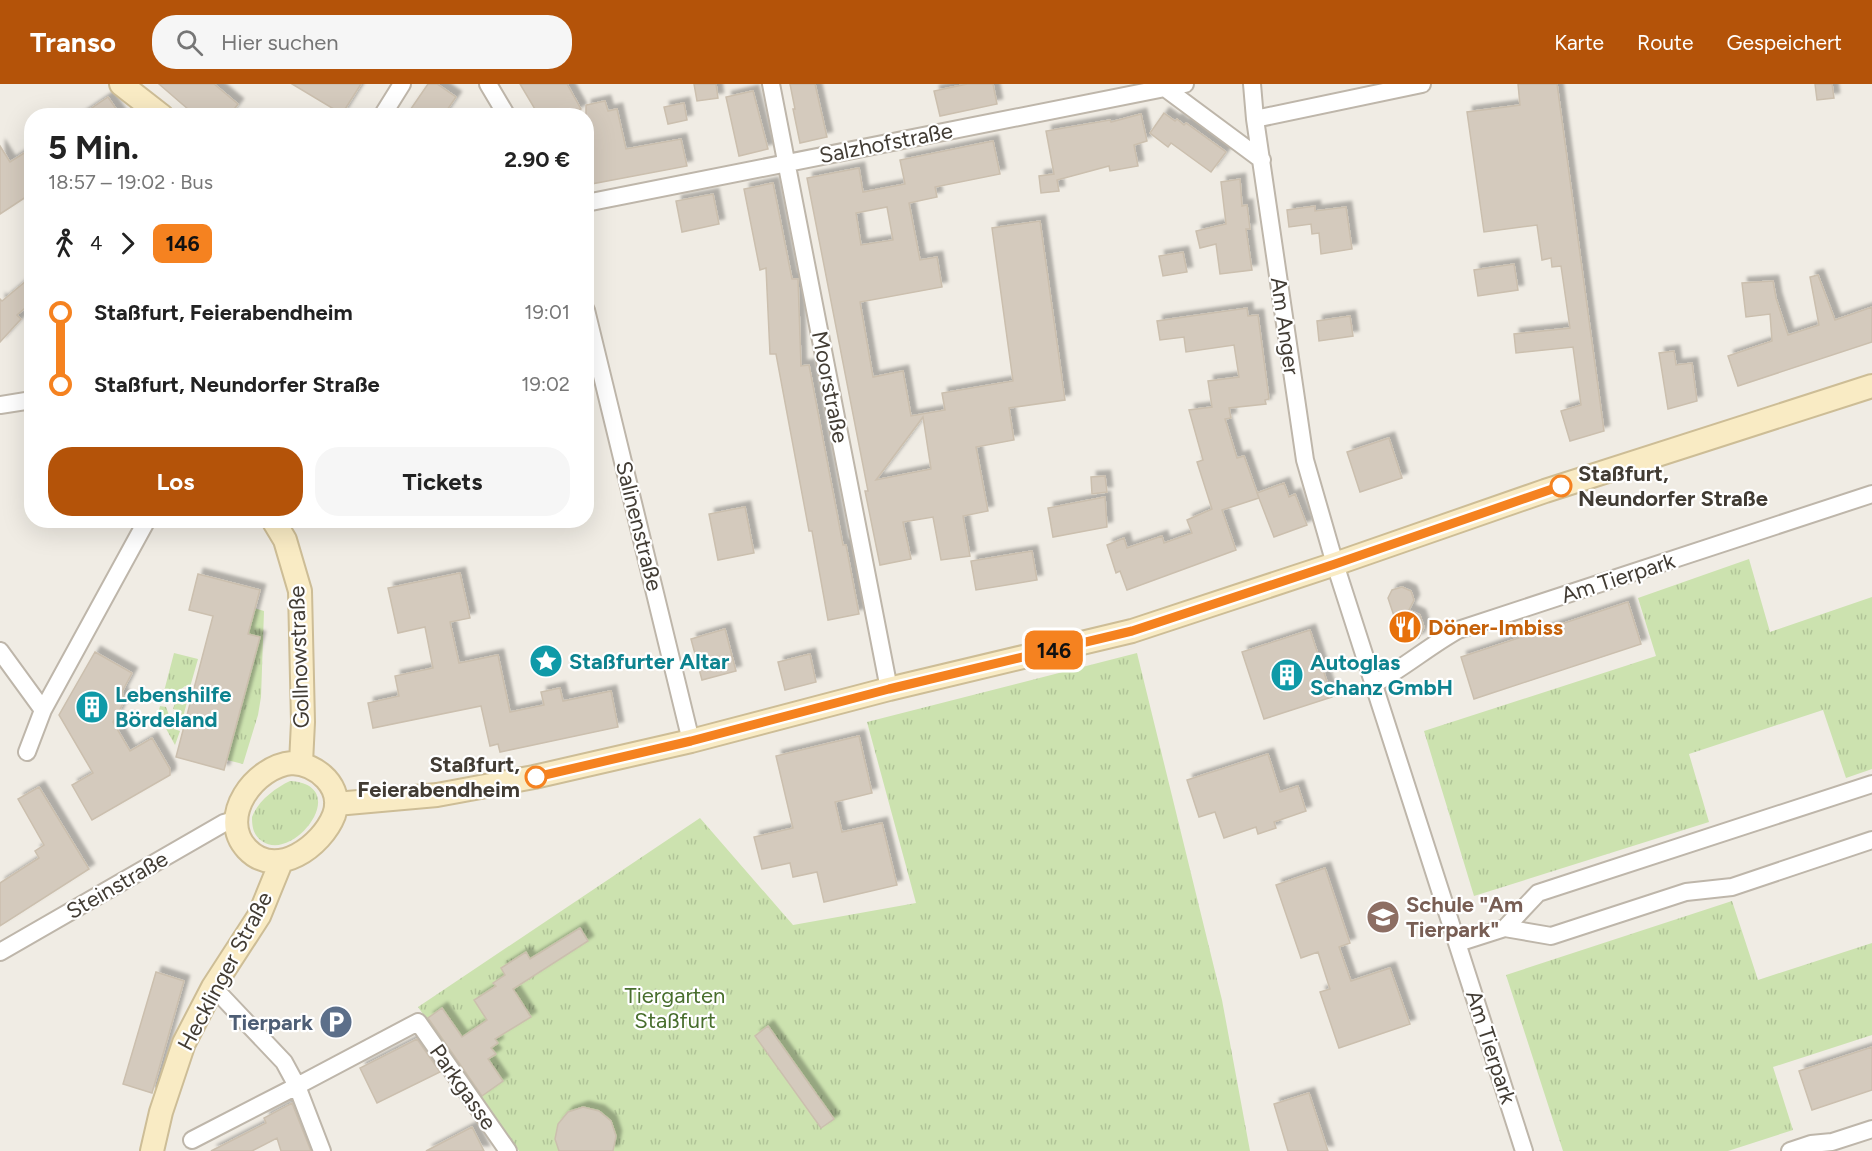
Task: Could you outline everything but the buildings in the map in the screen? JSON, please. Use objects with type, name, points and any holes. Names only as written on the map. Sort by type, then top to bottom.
[{"type":"main road","points":[[121,84],[152,108]]},
{"type":"main road","points":[[336,804],[437,795],[534,777],[691,741],[889,689],[1132,631],[1553,489],[1872,386]]},
{"type":"main road","name":"Gollnowstraße","points":[[278,528],[285,540],[300,591],[303,712],[301,763]]},
{"type":"main road","points":[[301,763],[324,775],[332,789],[336,804],[328,826],[313,842],[299,855],[281,862],[261,859],[251,854],[239,836],[235,820],[241,801],[249,789],[266,773],[281,764],[301,763]]},
{"type":"main road","name":"Hecklinger Straße","points":[[152,1151],[160,1112],[184,1043],[213,987],[259,916],[281,862]]},
{"type":"street","points":[[387,108],[402,84]]},
{"type":"street","points":[[488,84],[502,108]]},
{"type":"street","name":"Moorstraße","points":[[771,84],[889,689]]},
{"type":"street","name":"Salzhofstraße","points":[[594,201],[1185,84]]},
{"type":"street","name":"Am Anger","points":[[1252,84],[1305,460],[1335,564]]},
{"type":"street","points":[[1256,119],[1422,84]]},
{"type":"street","points":[[1165,88],[1262,160]]},
{"type":"street","name":"Salinenstraße","points":[[594,343],[691,741]]},
{"type":"street","points":[[0,405],[24,401]]},
{"type":"street","name":"Am Tierpark","points":[[1374,684],[1398,671],[1443,638],[1458,630],[1872,494]]},
{"type":"street","points":[[27,752],[43,710],[143,528]]},
{"type":"street","name":"Am Tierpark","points":[[1335,564],[1524,1151]]},
{"type":"street","points":[[0,651],[43,710]]},
{"type":"street","points":[[1504,928],[1538,893],[1872,784]]},
{"type":"street","name":"Steinstraße","points":[[0,952],[198,838],[235,820]]},
{"type":"street","points":[[1458,942],[1504,928],[1551,936],[1686,892],[1732,887],[1872,840]]},
{"type":"street","points":[[213,987],[285,1062],[297,1086],[322,1151]]},
{"type":"street","name":"Parkgasse","points":[[297,1086],[418,1022],[508,1151]]},
{"type":"street","points":[[192,1140],[297,1086]]},
{"type":"street","points":[[1790,1151],[1811,1144],[1832,1142],[1872,1129]]},
{"type":"green space","points":[[1749,559],[1770,632],[1872,597],[1872,769],[1846,778],[1823,710],[1689,754],[1709,822],[1474,896],[1424,731],[1656,656],[1638,598]]},
{"type":"green space","points":[[254,608],[264,611],[261,697],[243,764],[227,760],[260,638],[248,634]]},
{"type":"green space","points":[[174,653],[198,659],[190,687],[185,686],[167,701],[162,699]]},
{"type":"green space","name":"Tiergarten Staßfurt","points":[[1137,653],[1222,1000],[1250,1151],[519,1151],[418,1007],[700,818],[793,925],[916,903],[867,722]]},
{"type":"green space","points":[[186,695],[189,695],[181,724],[178,723],[182,711],[173,709],[175,703],[183,705]]},
{"type":"green space","points":[[160,706],[166,707],[174,729],[180,731],[175,745],[158,714]]},
{"type":"green space","points":[[290,781],[308,786],[317,795],[317,808],[312,821],[288,842],[275,845],[262,841],[255,833],[252,817],[258,806],[268,796]]},
{"type":"green space","points":[[1732,901],[1758,980],[1872,943],[1872,1035],[1773,1067],[1793,1130],[1728,1151],[1563,1151],[1506,975]]},
{"type":"bus line","name":"146","points":[[536,777],[691,741],[889,689],[1132,631],[1561,486]]},
{"type":"place","name":"Staßfurt, Neundorfer Straße","points":[[1561,486]]},
{"type":"place","name":"Döner-Imbiss","points":[[1405,627]]},
{"type":"place","name":"Staßfurter Altar","points":[[546,661]]},
{"type":"place","name":"Autoglas Schanz GmbH","points":[[1287,675]]},
{"type":"place","name":"Lebenshilfe Bördeland","points":[[92,707]]},
{"type":"place","name":"Staßfurt, Feierabendheim","points":[[536,777]]},
{"type":"place","name":"Schule \"Am Tierpark\"","points":[[1383,917]]},
{"type":"place","name":"Tierpark","points":[[336,1022]]}]
